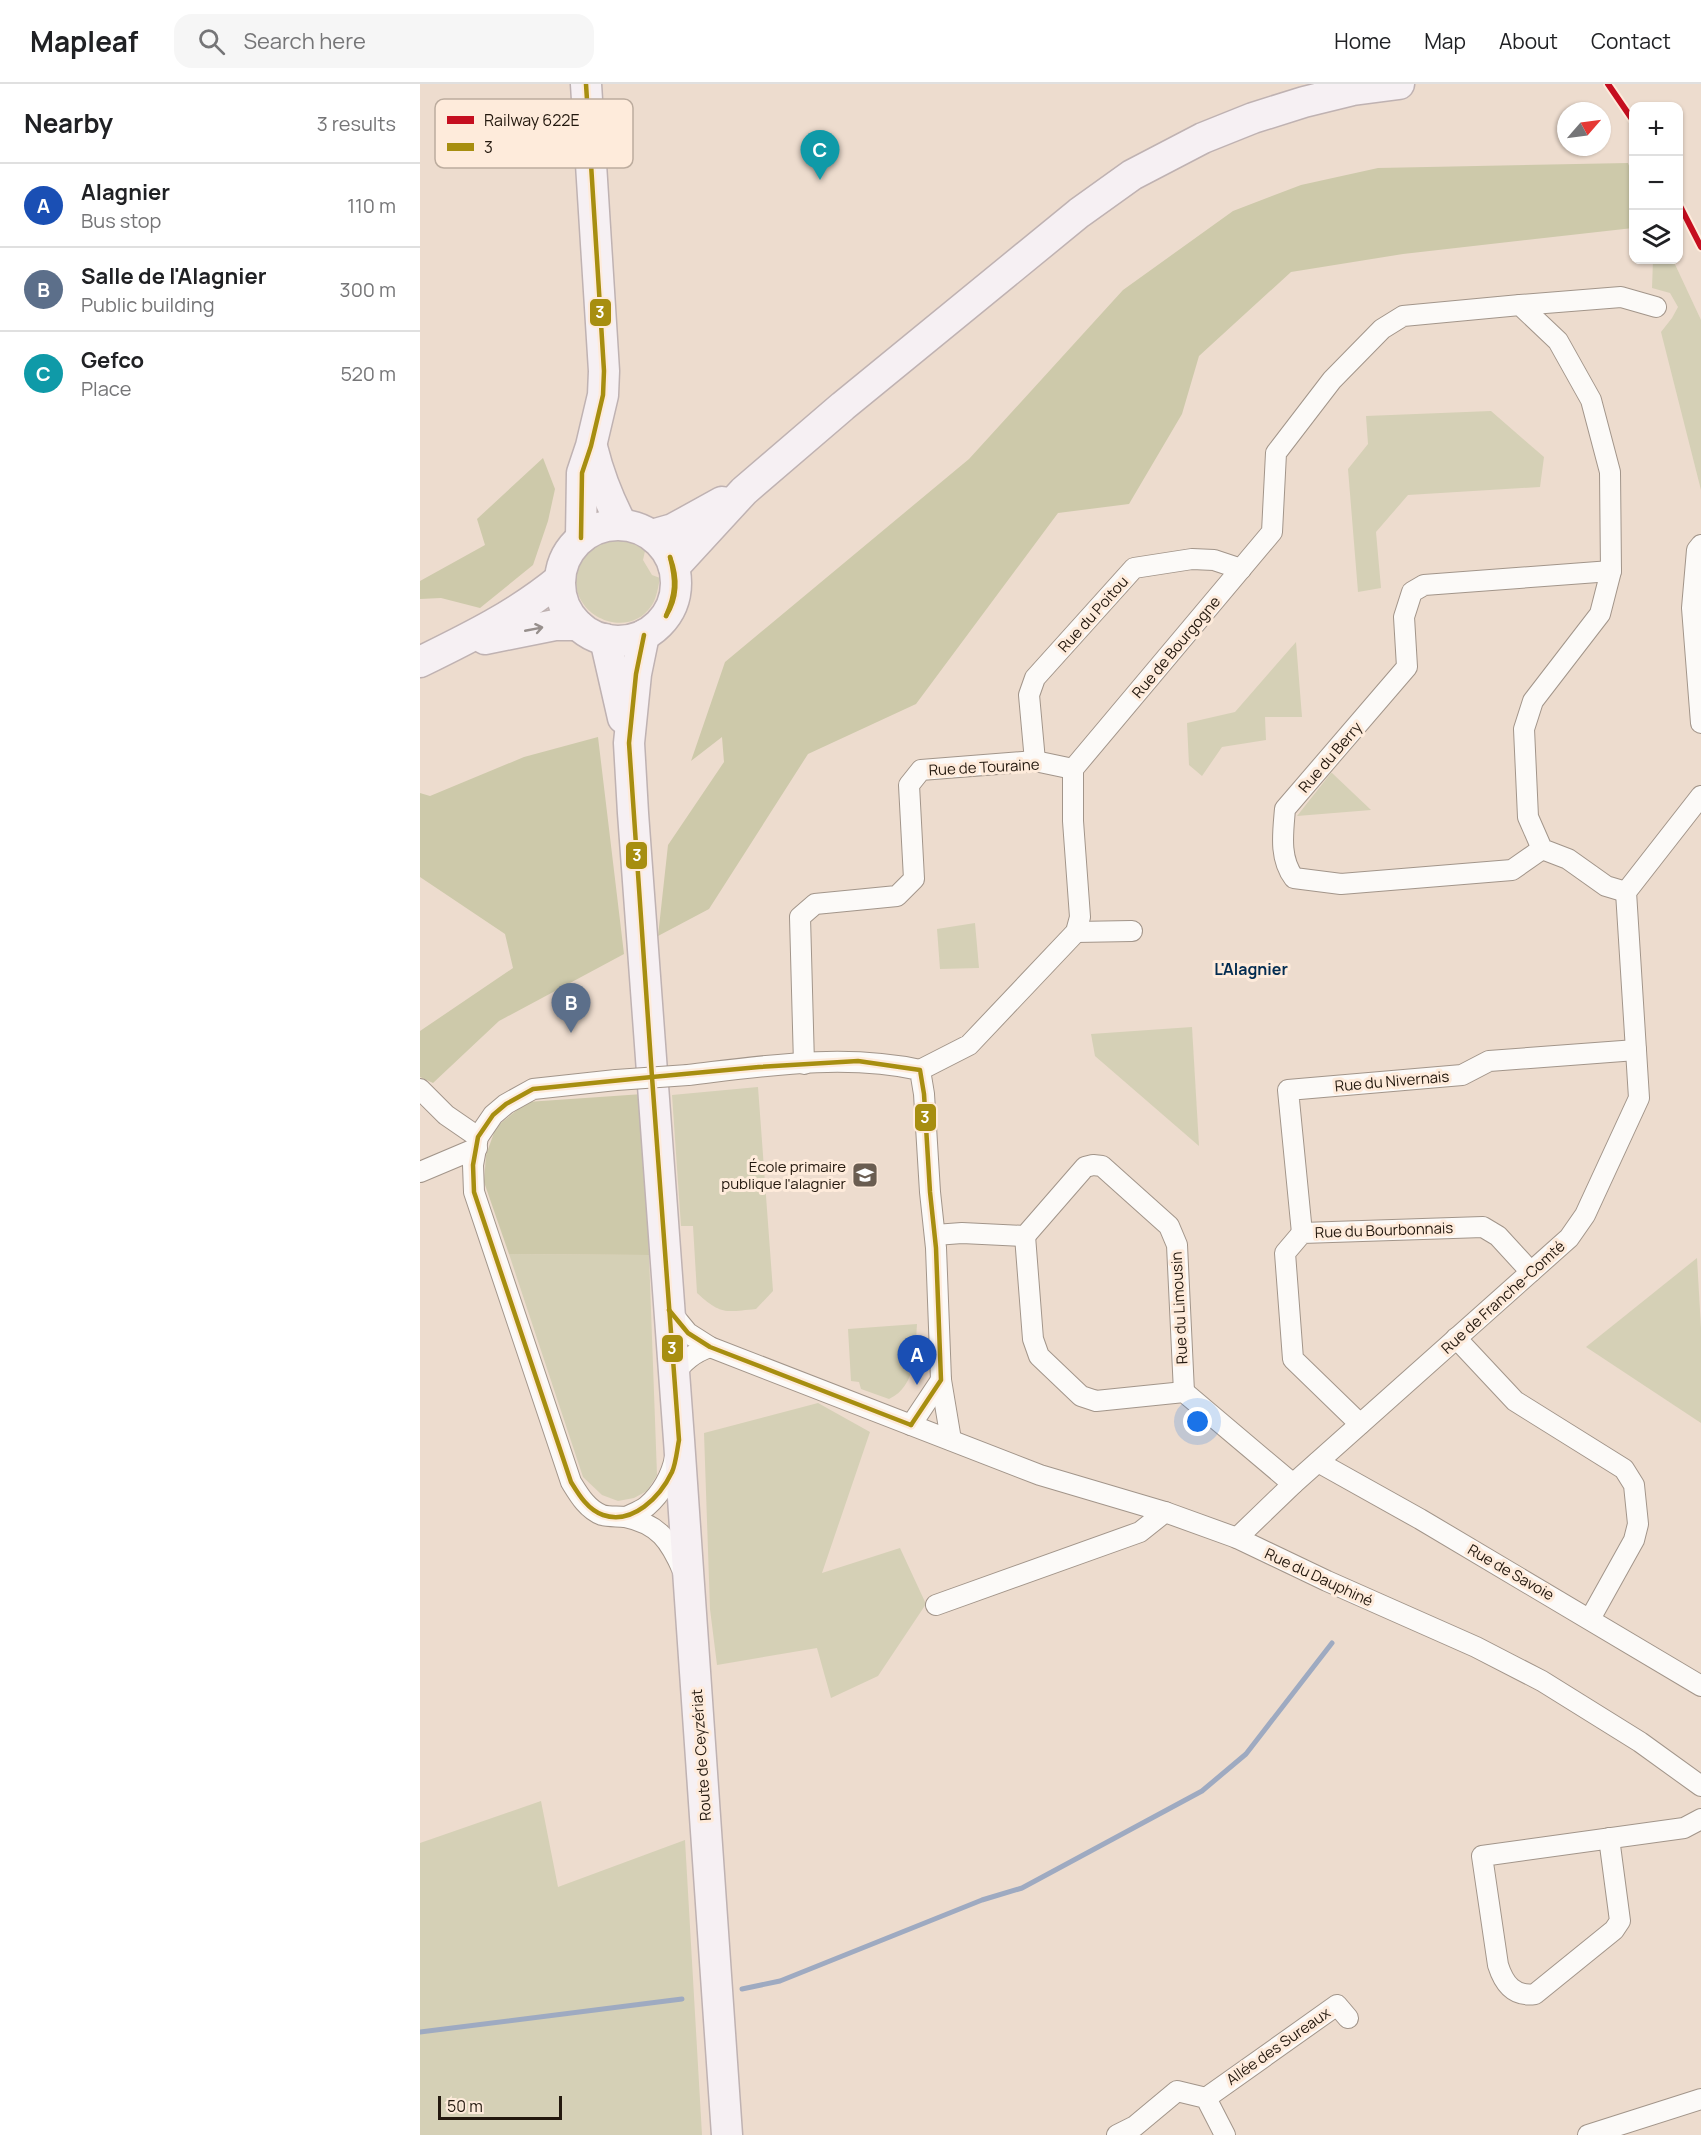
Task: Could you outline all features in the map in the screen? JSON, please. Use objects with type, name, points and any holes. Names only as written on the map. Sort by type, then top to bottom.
[{"type":"main road","points":[[586,84],[587,99]]},
{"type":"main road","points":[[674,567],[744,491],[843,406],[1078,213],[1132,175],[1203,138],[1253,118],[1353,90],[1399,84]]},
{"type":"main road","points":[[580,538],[582,473],[603,395],[591,168]]},
{"type":"main road","points":[[591,446],[600,478],[622,525]]},
{"type":"main road","points":[[652,535],[673,529],[744,491]]},
{"type":"main road","points":[[607,525],[622,525],[643,530],[652,535],[665,549],[674,567],[676,583],[674,599],[667,614],[657,626],[644,635],[625,641],[605,639],[591,634],[578,625],[568,612],[562,596],[560,579],[566,557],[580,538],[607,525]]},
{"type":"main road","points":[[420,662],[506,618],[536,599],[560,579]]},
{"type":"main road","points":[[456,644],[555,625],[578,625]]},
{"type":"main road","points":[[629,743],[636,674],[644,635]]},
{"type":"main road","points":[[605,639],[629,743]]},
{"type":"main road","name":"Route de Ceyzériat","points":[[629,743],[727,2135]]},
{"type":"street","name":"Rue de Bourgogne","points":[[1073,769],[1272,532],[1276,453],[1332,380],[1382,329],[1403,316],[1520,305],[1621,297],[1656,306]]},
{"type":"street","points":[[1520,305],[1558,341],[1591,400],[1610,472],[1611,571],[1600,614],[1533,701],[1524,729],[1528,818],[1542,849],[1568,859],[1606,886],[1626,892],[1701,796]]},
{"type":"street","points":[[1701,545],[1697,550],[1692,608],[1701,723]]},
{"type":"street","name":"Rue du Poitou","points":[[1035,761],[1029,695],[1035,678],[1134,568],[1192,559],[1214,560],[1241,569]]},
{"type":"street","name":"Rue du Berry","points":[[1542,849],[1512,870],[1341,884],[1293,878],[1285,867],[1282,838],[1285,809],[1407,667],[1404,618],[1412,592],[1424,585],[1611,571]]},
{"type":"street","name":"Rue de Touraine","points":[[804,1064],[800,916],[815,904],[897,896],[914,879],[909,784],[921,770],[1035,761],[1073,769]]},
{"type":"street","points":[[689,1584],[665,1537],[652,1526],[626,1517],[603,1515],[582,1500],[571,1482],[474,1192],[473,1165],[478,1143],[493,1115],[506,1104],[533,1089],[616,1080],[858,1061],[895,1065],[920,1071],[969,1045],[1076,932],[1080,917],[1073,821],[1073,769]]},
{"type":"street","name":"Rue de Franche-Comté","points":[[1237,1538],[1293,1484],[1569,1238],[1585,1215],[1639,1098],[1626,892]]},
{"type":"street","points":[[1076,932],[1132,931]]},
{"type":"street","name":"Rue du Nivernais","points":[[1302,1233],[1288,1090],[1462,1075],[1490,1061],[1636,1050]]},
{"type":"street","points":[[920,1071],[924,1094],[935,1235],[941,1380],[951,1440]]},
{"type":"street","points":[[420,1089],[478,1143]]},
{"type":"street","points":[[420,1172],[478,1143]]},
{"type":"street","name":"Rue du Limousin","points":[[1025,1236],[1085,1167],[1093,1165],[1102,1166],[1169,1226],[1176,1245],[1184,1392]]},
{"type":"street","name":"Rue du Bourbonnais","points":[[1360,1424],[1293,1359],[1285,1253],[1302,1233],[1483,1227],[1498,1236],[1531,1272]]},
{"type":"street","points":[[935,1235],[962,1233],[1025,1236],[1033,1339],[1039,1356],[1081,1396],[1096,1401],[1184,1392],[1293,1484]]},
{"type":"street","name":"Rue du Dauphiné","points":[[669,1310],[688,1333],[710,1347],[1040,1475],[1165,1512],[1237,1538],[1476,1647],[1542,1681],[1640,1742],[1701,1786]]},
{"type":"street","points":[[1456,1338],[1515,1401],[1624,1470],[1634,1485],[1638,1524],[1634,1540],[1590,1619]]},
{"type":"street","points":[[674,1375],[683,1362],[694,1353],[710,1347]]},
{"type":"street","points":[[911,1425],[941,1380]]},
{"type":"street","points":[[626,1517],[646,1506],[664,1485],[673,1470],[679,1440]]},
{"type":"street","name":"Rue de Savoie","points":[[1318,1462],[1420,1519],[1701,1686]]},
{"type":"street","points":[[936,1605],[1140,1532],[1165,1512]]},
{"type":"street","points":[[1609,1838],[1620,1921],[1614,1930],[1535,1994],[1524,1995],[1515,1992],[1501,1974],[1498,1965],[1482,1856],[1609,1838],[1684,1828],[1701,1818]]},
{"type":"street","name":"Allée des Sureaux","points":[[1206,2098],[1337,2005],[1348,2018]]},
{"type":"street","points":[[1117,2135],[1135,2126],[1177,2091],[1206,2098],[1225,2135]]},
{"type":"street","points":[[1588,2135],[1701,2099]]},
{"type":"shaded area","points":[[1628,163],[1629,228],[1403,254],[1291,272],[1199,356],[1182,414],[1129,504],[1058,513],[916,704],[808,754],[709,909],[658,936],[668,845],[724,762],[722,737],[691,761],[725,662],[969,459],[1123,290],[1233,211],[1301,185],[1378,168]]},
{"type":"shaded area","points":[[1653,264],[1675,264],[1701,320],[1701,490],[1661,332],[1678,307],[1670,293],[1652,288]]},
{"type":"shaded area","points":[[1491,411],[1544,457],[1540,487],[1408,495],[1376,532],[1381,588],[1358,592],[1348,469],[1368,444],[1366,416]]},
{"type":"shaded area","points":[[543,458],[555,489],[548,521],[533,565],[480,608],[441,598],[420,599],[420,581],[485,545],[477,519]]},
{"type":"shaded area","points":[[621,540],[634,543],[645,551],[643,560],[652,575],[660,578],[652,605],[640,617],[626,622],[611,622],[597,616],[585,606],[578,593],[576,577],[582,559],[589,550],[604,543]]},
{"type":"shaded area","points":[[1296,642],[1302,717],[1265,717],[1266,740],[1222,747],[1202,776],[1189,765],[1187,723],[1235,712]]},
{"type":"shaded area","points":[[598,737],[624,954],[499,1021],[433,1083],[420,1077],[420,1031],[513,968],[505,934],[420,877],[420,793],[430,796],[524,757]]},
{"type":"shaded area","points":[[1331,773],[1371,810],[1297,816]]},
{"type":"shaded area","points":[[975,923],[979,968],[940,969],[937,929]]},
{"type":"shaded area","points":[[1192,1027],[1199,1146],[1095,1056],[1091,1034]]},
{"type":"shaded area","points":[[758,1087],[773,1291],[756,1309],[730,1311],[718,1309],[697,1293],[693,1226],[681,1226],[672,1095]]},
{"type":"shaded area","points":[[643,1094],[649,1255],[509,1254],[484,1182],[486,1155],[496,1127],[527,1102]]},
{"type":"shaded area","points":[[509,1254],[649,1255],[657,1475],[647,1491],[634,1498],[618,1501],[602,1495],[583,1477]]},
{"type":"shaded area","points":[[1697,1258],[1701,1328],[1701,1423],[1586,1347]]},
{"type":"shaded area","points":[[917,1324],[913,1367],[905,1386],[898,1393],[889,1399],[861,1389],[859,1382],[851,1381],[848,1329]]},
{"type":"shaded area","points":[[818,1403],[870,1432],[822,1573],[900,1548],[926,1604],[878,1676],[831,1698],[817,1648],[717,1665],[710,1609],[704,1433]]},
{"type":"shaded area","points":[[541,1801],[558,1887],[685,1840],[702,2135],[420,2135],[420,1843]]},
{"type":"waterway","points":[[742,1989],[780,1981],[982,1900],[1022,1888],[1202,1791],[1246,1754],[1332,1643]]},
{"type":"waterway","points":[[420,2032],[682,1999]]},
{"type":"rail line","name":"622E","points":[[1608,84],[1629,115]]},
{"type":"rail line","name":"622E","points":[[1682,210],[1701,247]]},
{"type":"transit line","name":"3","points":[[586,84],[587,99]]},
{"type":"transit line","name":"3","points":[[581,538],[582,473],[603,395],[604,371],[591,168]]},
{"type":"transit line","name":"3","points":[[666,616],[674,587],[670,557]]},
{"type":"transit line","name":"3","points":[[666,616],[673,602],[676,587],[670,557]]},
{"type":"transit line","name":"3","points":[[644,635],[636,674],[629,743],[652,1077]]},
{"type":"transit line","name":"3","points":[[652,1077],[858,1061],[920,1070],[924,1094],[936,1248],[941,1380],[911,1425]]},
{"type":"transit line","name":"3","points":[[652,1077],[679,1440],[673,1468],[660,1491],[644,1507],[625,1516],[614,1517],[598,1513],[588,1506],[571,1482],[474,1192],[473,1165],[478,1137],[493,1115],[506,1104],[533,1089],[652,1077]]},
{"type":"transit line","name":"3","points":[[669,1310],[688,1333],[710,1347],[911,1425]]},
{"type":"place","name":"Gefco","points":[[820,180]]},
{"type":"place","name":"Salle de l'Alagnier","points":[[571,1033]]},
{"type":"place","name":"École primaire publique l'alagnier","points":[[865,1175]]},
{"type":"place","name":"Alagnier","points":[[917,1385]]},
{"type":"district","name":"L'Alagnier","points":[[1251,969]]}]
